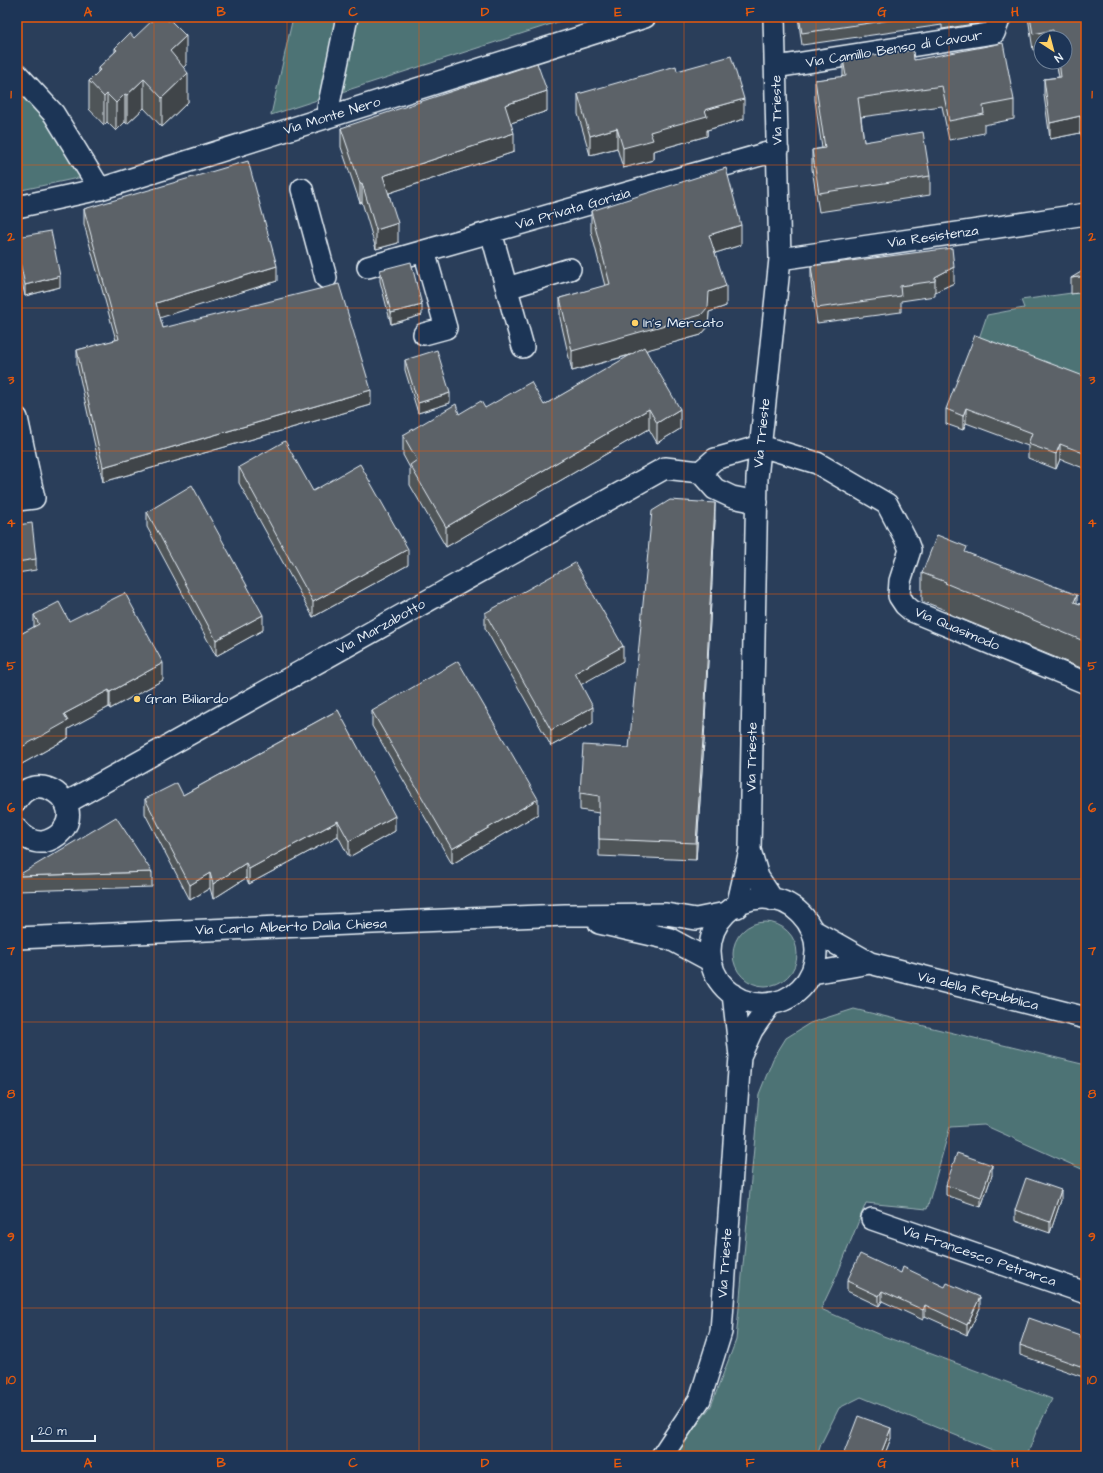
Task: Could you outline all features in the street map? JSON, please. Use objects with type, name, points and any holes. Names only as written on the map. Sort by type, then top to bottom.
[{"type":"street","points":[[326,118],[347,17]]},
{"type":"street","name":"Via Monte Nero","points":[[17,207],[100,189],[645,17]]},
{"type":"street","name":"Via Trieste","points":[[731,910],[750,850],[757,478],[780,259],[774,17]]},
{"type":"street","name":"Via Camillo Benso di Cavour","points":[[776,67],[994,33],[1000,17]]},
{"type":"street","points":[[17,74],[54,114],[100,189]]},
{"type":"street","name":"Via Privata Gorizia","points":[[368,267],[778,150]]},
{"type":"street","points":[[302,189],[326,278]]},
{"type":"street","name":"Via Resistenza","points":[[780,259],[1086,214]]},
{"type":"street","points":[[491,232],[523,348]]},
{"type":"street","points":[[424,251],[446,328],[424,334]]},
{"type":"street","points":[[507,288],[570,269]]},
{"type":"street","points":[[17,418],[34,498],[17,500]]},
{"type":"street","points":[[757,502],[732,497],[715,489],[700,472],[715,459],[761,446]]},
{"type":"street","name":"Via Quasimodo","points":[[761,446],[817,463],[887,504],[910,550],[900,580],[899,596],[905,605],[912,611],[1086,683]]},
{"type":"street","name":"Via Marzabotto","points":[[66,803],[665,468],[700,472]]},
{"type":"street","points":[[17,800],[27,790],[35,787],[44,787],[53,790],[60,795],[66,803],[68,812],[68,820],[64,829],[58,836],[50,840],[42,842],[32,841],[24,837],[17,829]]},
{"type":"street","name":"Via Trieste","points":[[750,850],[758,877],[773,900]]},
{"type":"street","points":[[764,898],[773,900],[785,902],[801,914],[812,930],[817,952],[812,973],[800,990],[782,1001],[762,1005],[742,1000],[725,988],[714,972],[710,951],[715,930],[731,910],[744,902],[764,898]]},
{"type":"street","name":"Via Carlo Alberto Dalla Chiesa","points":[[17,938],[565,916],[666,914],[696,919],[731,910]]},
{"type":"street","name":"Via Carlo Alberto Dalla Chiesa","points":[[565,916],[670,939],[711,961]]},
{"type":"street","name":"Via della Repubblica","points":[[812,930],[870,963],[1086,1018]]},
{"type":"street","name":"Via della Repubblica","points":[[812,973],[870,963]]},
{"type":"street","name":"Via Trieste","points":[[662,1456],[700,1399],[721,1332],[740,1056],[733,994]]},
{"type":"street","name":"Via Trieste","points":[[740,1056],[752,1030],[771,1003]]},
{"type":"street","name":"Via Francesco Petrarca","points":[[872,1219],[1086,1293]]},
{"type":"green space","points":[[293,17],[573,17],[271,115]]},
{"type":"green space","points":[[17,74],[92,175],[17,191]]},
{"type":"green space","points":[[1086,291],[1086,392],[975,350],[987,315],[1024,308],[1021,300]]},
{"type":"green space","points":[[765,922],[783,927],[788,931],[792,936],[797,954],[792,972],[788,977],[783,981],[765,986],[747,981],[742,977],[738,972],[733,954],[738,936],[742,931],[747,927]]},
{"type":"green space","points":[[854,1009],[1086,1065],[1086,1171],[984,1125],[950,1127],[927,1209],[866,1203],[837,1275],[821,1309],[878,1334],[1052,1399],[1036,1432],[1027,1456],[1007,1456],[861,1397],[839,1408],[821,1444],[817,1456],[674,1456],[711,1406],[736,1340],[759,1094],[773,1059],[786,1038],[810,1023]]},
{"type":"building","points":[[156,17],[164,17],[168,21],[170,20],[186,36],[170,51],[188,73],[162,98],[144,79],[116,103],[107,94],[104,97],[89,81],[100,70],[98,68],[117,50],[115,48],[130,33],[134,38]]},
{"type":"building","points":[[799,17],[911,17],[802,33]]},
{"type":"building","points":[[1030,17],[1086,17],[1086,128],[1080,116],[1050,123],[1044,79],[1061,77],[1060,70],[1073,70],[1073,30],[1033,30],[1033,34]]},
{"type":"building","points":[[1003,43],[1014,100],[983,106],[984,114],[949,121],[942,86],[858,98],[864,142],[923,132],[930,176],[819,193],[812,150],[825,148],[815,80],[846,76],[843,59],[913,50],[914,60]]},
{"type":"building","points":[[731,56],[744,99],[705,110],[707,116],[650,132],[653,140],[623,148],[617,128],[590,136],[578,94],[676,66],[677,71]]},
{"type":"building","points":[[537,63],[547,91],[505,105],[514,133],[383,176],[398,223],[376,230],[362,183],[360,184],[341,128]]},
{"type":"building","points":[[248,161],[277,266],[156,303],[163,328],[339,284],[371,390],[103,467],[77,350],[119,339],[84,209]]},
{"type":"building","points":[[726,168],[741,225],[709,235],[726,286],[709,292],[708,307],[701,315],[572,351],[560,298],[610,284],[591,211]]},
{"type":"building","points":[[51,231],[60,276],[25,285],[17,249],[17,237]]},
{"type":"building","points":[[952,248],[954,267],[935,277],[935,281],[900,286],[901,296],[817,308],[811,266]]},
{"type":"building","points":[[411,262],[422,305],[391,313],[380,270]]},
{"type":"building","points":[[1086,269],[1086,276],[1071,278]]},
{"type":"building","points":[[975,335],[1086,377],[1086,454],[1060,444],[1056,454],[1028,444],[1032,433],[966,408],[963,416],[946,409]]},
{"type":"building","points":[[644,347],[680,409],[657,423],[649,409],[446,527],[410,465],[417,460],[403,435],[456,404],[459,414],[481,401],[485,408],[531,382],[544,405]]},
{"type":"building","points":[[437,350],[450,393],[418,403],[405,360]]},
{"type":"building","points":[[285,441],[313,491],[360,464],[408,549],[313,602],[239,467]]},
{"type":"building","points":[[192,485],[263,615],[216,640],[147,512]]},
{"type":"building","points":[[670,500],[715,503],[704,724],[696,843],[599,839],[599,796],[580,793],[583,745],[629,748],[652,511]]},
{"type":"building","points":[[32,523],[36,559],[17,562],[17,525]]},
{"type":"building","points":[[937,535],[967,547],[965,552],[1077,595],[1074,602],[1086,606],[1086,642],[922,573]]},
{"type":"building","points":[[575,563],[623,646],[575,673],[593,707],[551,730],[485,613]]},
{"type":"building","points":[[125,593],[163,663],[110,692],[109,690],[64,714],[68,721],[20,748],[17,743],[17,636],[39,624],[34,615],[59,602],[69,621]]},
{"type":"building","points":[[458,661],[538,799],[452,849],[372,711]]},
{"type":"building","points":[[338,710],[395,816],[349,841],[338,821],[249,869],[246,863],[213,884],[210,873],[190,885],[145,799],[177,783],[183,795]]},
{"type":"building","points":[[116,817],[152,872],[17,876]]},
{"type":"building","points":[[957,1153],[992,1165],[981,1197],[946,1185]]},
{"type":"building","points":[[1026,1178],[1061,1190],[1050,1222],[1015,1210]]},
{"type":"building","points":[[860,1254],[901,1273],[903,1267],[945,1287],[947,1283],[980,1297],[967,1325],[925,1305],[923,1310],[882,1291],[879,1296],[847,1281]]},
{"type":"building","points":[[1029,1318],[1081,1336],[1080,1338],[1086,1340],[1086,1368],[1020,1345]]},
{"type":"building","points":[[858,1416],[891,1428],[880,1456],[851,1456],[844,1453]]},
{"type":"place","name":"In's Mercato","points":[[635,323]]},
{"type":"place","name":"Gran Biliardo","points":[[137,699]]}]
